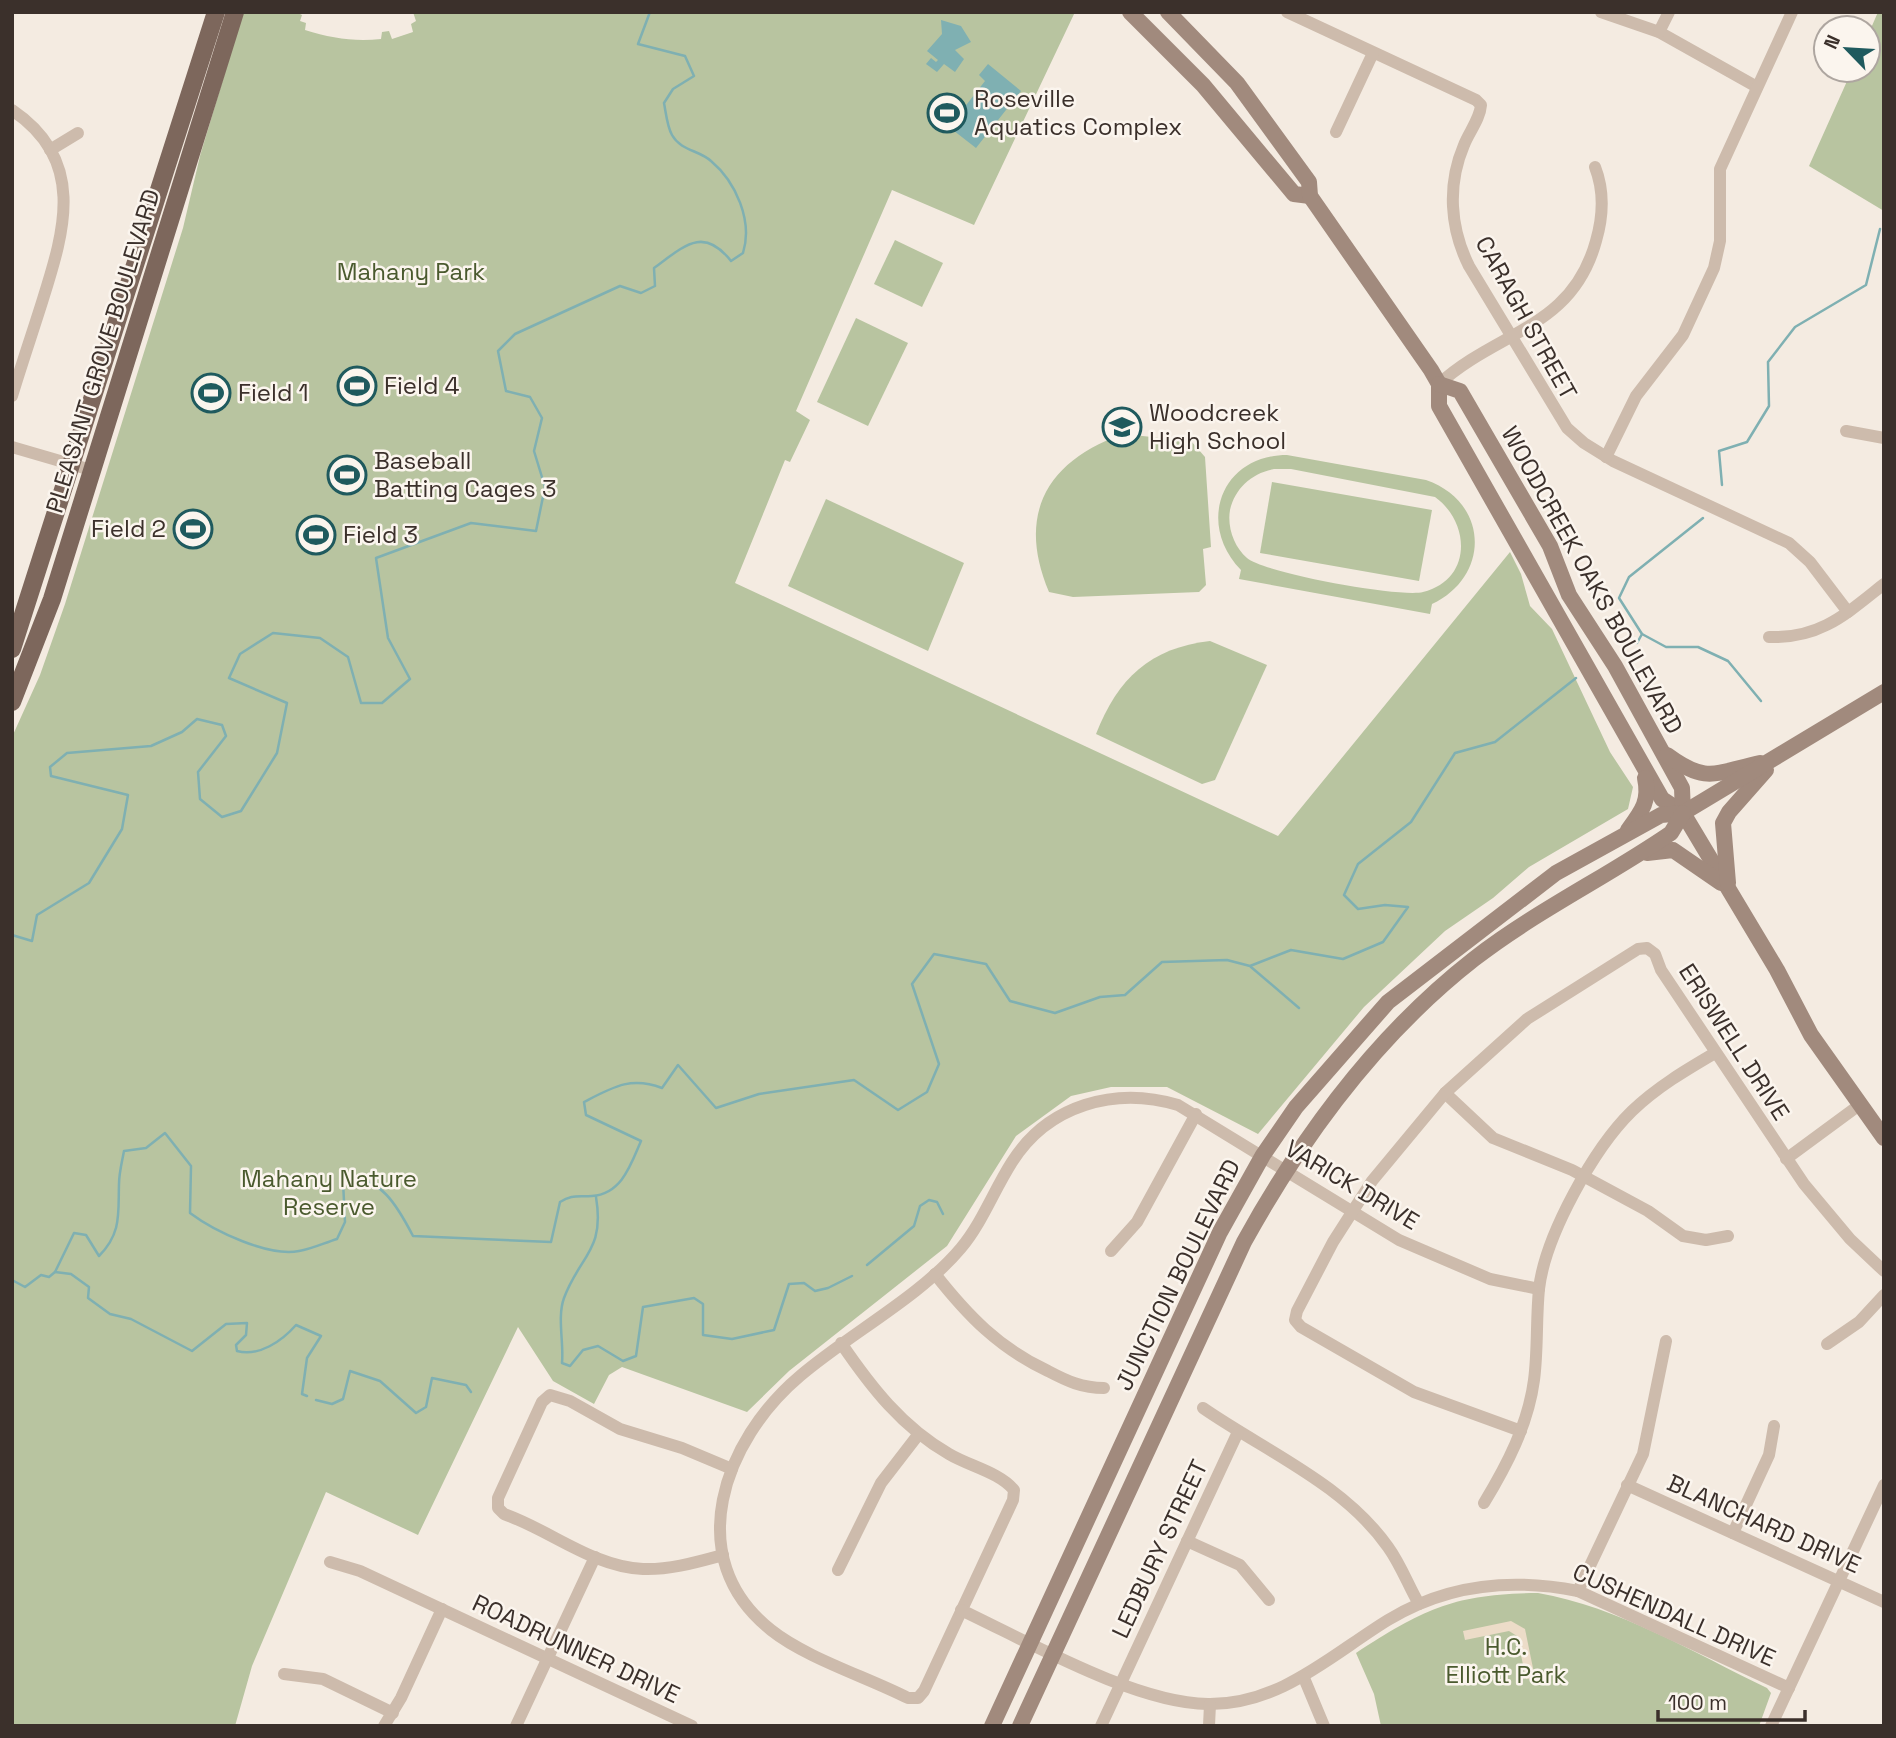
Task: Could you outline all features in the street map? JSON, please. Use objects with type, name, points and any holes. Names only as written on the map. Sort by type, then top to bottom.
[{"type":"main road","name":"PLEASANT GROVE BOULEVARD","points":[[12,649],[216,12]]},
{"type":"main road","name":"PLEASANT GROVE BOULEVARD","points":[[12,702],[52,599],[235,12]]},
{"type":"main road","name":"WOODCREEK OAKS BOULEVARD","points":[[1130,12],[1203,85],[1294,194],[1310,196]]},
{"type":"main road","name":"WOODCREEK OAKS BOULEVARD","points":[[1168,12],[1237,83],[1309,182],[1310,196],[1402,325],[1439,384],[1439,406],[1662,799],[1683,813],[1777,970],[1811,1035],[1858,1106],[1884,1138]]},
{"type":"main road","name":"WOODCREEK OAKS BOULEVARD","points":[[1439,384],[1460,391],[1550,546],[1569,595],[1615,666],[1682,788],[1683,813]]},
{"type":"main road","name":"JUNCTION BOULEVARD","points":[[992,1726],[1196,1279],[1263,1155],[1316,1083],[1388,1002],[1556,873],[1661,815],[1683,813],[1884,692]]},
{"type":"main road","points":[[1661,751],[1687,770],[1704,775],[1776,759]]},
{"type":"main road","points":[[1729,888],[1723,823],[1729,812],[1776,759]]},
{"type":"main road","points":[[1624,835],[1643,809],[1649,794],[1641,762]]},
{"type":"main road","name":"JUNCTION BOULEVARD","points":[[1020,1726],[1223,1284],[1286,1170],[1346,1087],[1443,985],[1519,928],[1671,833],[1683,813]]},
{"type":"main road","points":[[1641,854],[1666,848],[1673,850],[1729,888]]},
{"type":"street","name":"CARAGH STREET","points":[[1287,12],[1476,100],[1481,105],[1454,173],[1453,215],[1463,254],[1561,422],[1584,443],[1606,457],[1789,544],[1810,562],[1848,612]]},
{"type":"street","points":[[1601,12],[1660,32],[1757,87]]},
{"type":"street","points":[[1660,32],[1669,12]]},
{"type":"street","points":[[1606,457],[1636,396],[1683,335],[1714,268],[1720,241],[1720,169],[1792,12]]},
{"type":"street","points":[[1336,132],[1373,53]]},
{"type":"street","points":[[12,110],[39,134],[50,150],[61,183],[65,215],[63,233],[12,396]]},
{"type":"street","points":[[50,150],[78,133]]},
{"type":"street","points":[[1439,384],[1455,370],[1564,303],[1587,267],[1601,221],[1601,189],[1595,167]]},
{"type":"street","points":[[1846,432],[1884,438]]},
{"type":"street","points":[[12,447],[91,470]]},
{"type":"street","points":[[1769,637],[1812,633],[1848,612],[1884,584]]},
{"type":"street","name":"ERISWELL DRIVE","points":[[1445,1093],[1527,1019],[1638,949],[1647,948],[1655,954],[1715,1053],[1786,1159],[1850,1239],[1884,1271]]},
{"type":"street","points":[[1484,1503],[1521,1431],[1534,1382],[1539,1289],[1553,1238],[1601,1149],[1632,1112],[1675,1077],[1715,1053]]},
{"type":"street","points":[[1521,1431],[1393,1382],[1295,1320],[1315,1274],[1352,1212],[1395,1150],[1445,1093],[1493,1138],[1585,1177],[1648,1211],[1684,1236],[1706,1240],[1728,1236]]},
{"type":"street","name":"VARICK DRIVE","points":[[723,1555],[721,1508],[732,1469],[747,1438],[770,1406],[799,1377],[841,1343],[935,1274],[962,1247],[1022,1146],[1068,1111],[1085,1104],[1121,1097],[1163,1101],[1196,1114],[1399,1240],[1490,1279],[1539,1289]]},
{"type":"street","points":[[1786,1159],[1858,1106]]},
{"type":"street","points":[[1111,1251],[1137,1222],[1196,1114]]},
{"type":"street","points":[[935,1274],[974,1321],[1007,1349],[1071,1383],[1104,1388]]},
{"type":"street","points":[[1828,1344],[1859,1322],[1884,1295]]},
{"type":"street","points":[[1578,1591],[1648,1436],[1666,1341]]},
{"type":"street","points":[[732,1469],[682,1448],[620,1429],[570,1401],[550,1395],[542,1402],[498,1498],[498,1508],[504,1514],[595,1557],[645,1569],[681,1565],[723,1555],[741,1598],[770,1630],[908,1698],[918,1698],[924,1691],[1013,1500],[1014,1489],[1007,1481],[962,1462],[918,1435],[882,1398],[841,1343]]},
{"type":"street","points":[[1203,1408],[1320,1481],[1362,1518],[1387,1545],[1406,1575],[1419,1604]]},
{"type":"street","points":[[1733,1533],[1769,1455],[1774,1426]]},
{"type":"street","name":"LEDBURY STREET","points":[[1101,1726],[1238,1432]]},
{"type":"street","points":[[838,1570],[881,1483],[918,1435]]},
{"type":"street","name":"BLANCHARD DRIVE","points":[[1628,1485],[1884,1602]]},
{"type":"street","points":[[1771,1726],[1884,1485]]},
{"type":"street","points":[[1187,1541],[1240,1565],[1269,1600]]},
{"type":"street","points":[[516,1726],[595,1557]]},
{"type":"street","name":"ROADRUNNER DRIVE","points":[[330,1562],[360,1571],[692,1726]]},
{"type":"street","name":"CUSHENDALL DRIVE","points":[[961,1610],[1121,1684],[1170,1700],[1210,1704],[1258,1697],[1304,1678],[1389,1619],[1464,1587],[1542,1584],[1578,1591],[1788,1688]]},
{"type":"street","points":[[384,1726],[393,1713],[442,1609]]},
{"type":"street","points":[[284,1674],[323,1679],[393,1713]]},
{"type":"street","points":[[1304,1678],[1324,1726]]},
{"type":"street","points":[[1209,1726],[1210,1704]]},
{"type":"green space","points":[[243,12],[296,12],[302,15],[300,21],[306,23],[305,30],[361,40],[381,39],[382,32],[389,31],[392,39],[413,32],[411,24],[416,21],[413,12],[1075,12],[974,225],[892,190],[796,411],[810,420],[790,462],[785,460],[735,583],[1278,836],[1510,552],[1521,574],[1530,606],[1552,629],[1610,752],[1633,787],[1628,809],[1529,867],[1493,898],[1445,931],[1364,1007],[1258,1134],[1167,1087],[1111,1087],[1071,1096],[1016,1136],[947,1246],[789,1371],[747,1412],[622,1367],[609,1375],[594,1404],[553,1381],[518,1327],[418,1535],[326,1492],[252,1666],[235,1726],[12,1726],[12,737],[40,675],[65,604],[183,228],[200,156]]},
{"type":"green space","points":[[1884,12],[1884,211],[1809,166],[1846,84],[1882,84],[1882,14],[1877,14]]},
{"type":"green space","points":[[895,240],[943,263],[922,307],[874,284]]},
{"type":"green space","points":[[856,318],[908,343],[868,426],[817,402]]},
{"type":"green space","points":[[1123,434],[1191,441],[1205,457],[1211,547],[1203,549],[1206,585],[1199,592],[1073,597],[1049,592],[1040,564],[1036,538],[1038,515],[1045,494],[1057,475],[1075,459],[1097,445]]},
{"type":"green space","points":[[1287,455],[1426,480],[1447,490],[1462,505],[1471,522],[1475,540],[1473,558],[1465,576],[1451,592],[1432,604],[1430,614],[1239,579],[1241,570],[1227,552],[1220,533],[1218,513],[1222,495],[1232,479],[1246,466],[1264,458]],"holes":[[[1274,469],[1291,469],[1435,497],[1447,508],[1460,535],[1458,564],[1451,576],[1439,586],[1410,593],[1362,588],[1304,577],[1247,558],[1238,548],[1231,530],[1229,516],[1232,502],[1240,488],[1259,474]]]},
{"type":"green space","points":[[1272,482],[1432,510],[1419,581],[1260,553]]},
{"type":"green space","points":[[826,499],[964,563],[928,651],[788,586]]},
{"type":"green space","points":[[1210,641],[1267,665],[1215,780],[1202,784],[1096,734],[1115,697],[1139,669],[1170,651]]},
{"type":"green space","name":"H.C. Elliott Park","points":[[1538,1593],[1598,1609],[1627,1620],[1767,1688],[1771,1693],[1759,1726],[1381,1726],[1374,1694],[1356,1653],[1402,1625],[1442,1606],[1484,1596]]},
{"type":"shaded area","points":[[1511,1621],[1525,1629],[1535,1678],[1526,1679],[1517,1636],[1509,1631],[1465,1640],[1463,1631]]},
{"type":"water","points":[[941,20],[961,26],[971,42],[955,50],[964,59],[955,72],[944,64],[937,72],[926,64],[931,58],[936,62],[938,60],[927,51],[942,34]]},
{"type":"water","points":[[988,64],[1021,91],[976,148],[949,127],[985,81],[979,75]]},
{"type":"waterway","points":[[12,935],[32,941],[37,915],[89,883],[122,829],[128,795],[51,776],[50,767],[67,753],[151,746],[182,732],[197,719],[222,725],[226,736],[198,772],[200,799],[222,817],[241,811],[277,753],[287,703],[229,678],[240,654],[273,633],[320,638],[348,657],[361,703],[382,703],[410,679],[388,638],[376,558],[471,523],[536,531],[545,487],[534,451],[542,418],[530,397],[506,391],[498,351],[515,334],[620,286],[641,293],[655,286],[654,268],[693,243],[711,244],[731,261],[743,253],[746,228],[735,191],[711,161],[680,144],[670,131],[664,103],[673,89],[694,76],[685,56],[638,44],[650,12]]},
{"type":"waterway","points":[[1722,485],[1719,451],[1747,442],[1769,406],[1768,362],[1795,327],[1866,285],[1880,229]]},
{"type":"waterway","points":[[1637,643],[1642,634],[1619,598],[1629,577],[1703,518]]},
{"type":"waterway","points":[[1642,634],[1666,647],[1698,647],[1728,661],[1761,701]]},
{"type":"waterway","points":[[12,1280],[25,1287],[41,1275],[49,1277],[55,1272],[74,1233],[86,1235],[99,1256],[115,1231],[124,1151],[146,1148],[165,1133],[191,1166],[190,1213],[227,1235],[257,1246],[286,1252],[299,1251],[337,1239],[345,1222],[343,1181],[356,1180],[367,1182],[386,1194],[413,1236],[551,1242],[560,1202],[572,1197],[592,1196],[611,1190],[624,1176],[641,1141],[586,1115],[584,1102],[613,1088],[631,1083],[662,1088],[678,1065],[716,1108],[759,1094],[854,1080],[898,1110],[927,1092],[939,1064],[912,984],[934,954],[986,964],[1010,1001],[1055,1013],[1100,997],[1125,995],[1162,962],[1227,960],[1250,966],[1291,950],[1343,959],[1383,942],[1408,907],[1385,905],[1358,909],[1344,895],[1358,864],[1411,822],[1455,753],[1495,742],[1576,678]]},
{"type":"waterway","points":[[1251,967],[1299,1008]]},
{"type":"waterway","points":[[596,1197],[598,1215],[594,1241],[570,1284],[562,1305],[562,1363],[570,1366],[583,1350],[598,1346],[623,1361],[636,1356],[643,1307],[694,1298],[703,1304],[703,1335],[732,1339],[774,1330],[789,1284],[804,1283],[815,1291],[828,1288],[852,1276]]},
{"type":"waterway","points":[[867,1265],[914,1226],[920,1206],[929,1200],[937,1202],[943,1214]]},
{"type":"waterway","points":[[55,1272],[71,1274],[89,1287],[88,1298],[110,1314],[131,1319],[192,1351],[226,1324],[247,1323],[246,1335],[236,1345],[237,1351],[262,1350],[284,1337],[296,1325],[321,1336],[307,1358],[302,1394],[307,1396]]},
{"type":"waterway","points":[[316,1400],[332,1404],[343,1399],[350,1371],[380,1381],[416,1413],[426,1407],[432,1378],[466,1385],[471,1392]]},
{"type":"place","name":"Roseville Aquatics Complex","points":[[947,113]]},
{"type":"place","name":"Field 4","points":[[357,386]]},
{"type":"place","name":"Field 1","points":[[211,393]]},
{"type":"place","name":"Woodcreek High School","points":[[1122,427]]},
{"type":"place","name":"Baseball Batting Cages 3","points":[[347,475]]},
{"type":"place","name":"Field 2","points":[[193,529]]},
{"type":"place","name":"Field 3","points":[[316,535]]},
{"type":"park label","name":"Mahany Park","points":[[411,272]]},
{"type":"park label","name":"Mahany Nature Reserve","points":[[329,1193]]}]
